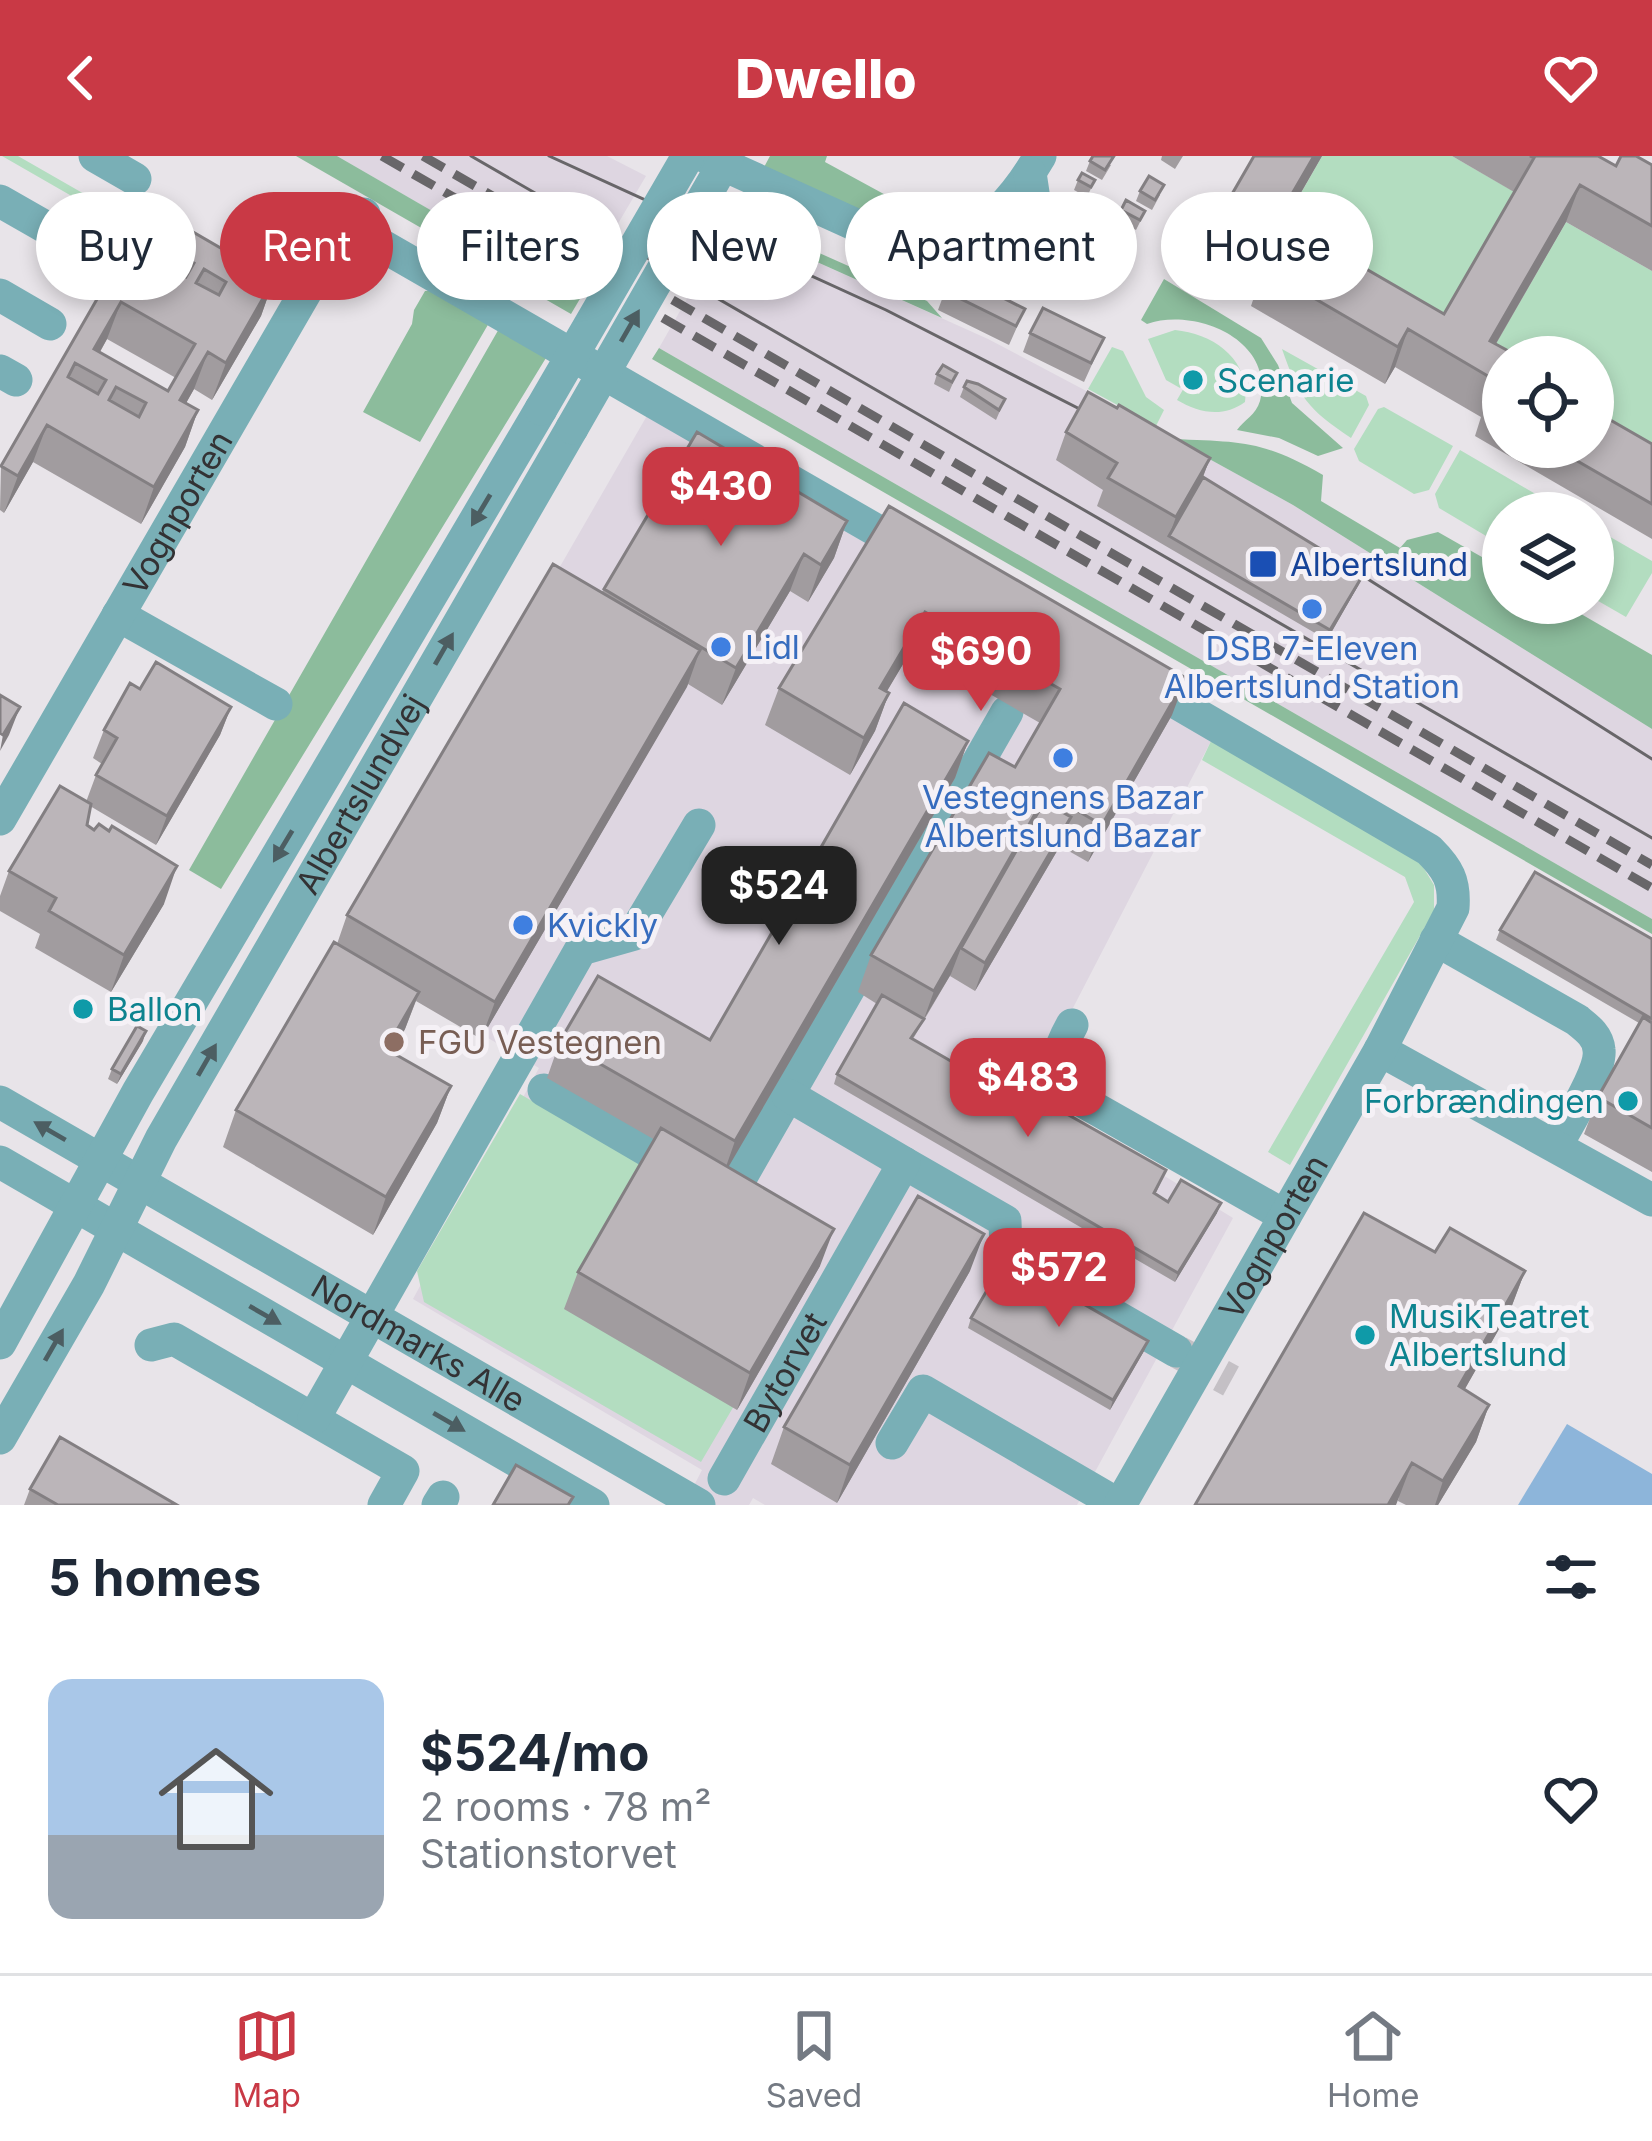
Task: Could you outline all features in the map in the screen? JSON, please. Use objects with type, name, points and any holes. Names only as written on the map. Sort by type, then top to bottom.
[{"type":"street","points":[[95,156],[134,179]]},
{"type":"street","name":"Albertslundvej","points":[[0,1343],[100,1160],[688,156]]},
{"type":"street","points":[[704,156],[845,220]]},
{"type":"street","name":"Albertslundvej","points":[[0,1438],[89,1284],[194,1081],[728,156]]},
{"type":"street","points":[[1015,192],[1035,165]]},
{"type":"street","points":[[0,201],[36,222]]},
{"type":"street","name":"Vognporten","points":[[0,819],[309,286],[360,221],[944,569]]},
{"type":"street","points":[[0,295],[50,324]]},
{"type":"street","points":[[118,615],[276,704]]},
{"type":"street","name":"Vognporten","points":[[1118,669],[1430,850],[1454,885],[1453,908],[1380,1050],[1120,1505]]},
{"type":"street","points":[[544,1090],[739,1203],[788,1095],[1007,712]]},
{"type":"street","points":[[314,1418],[581,949],[634,934],[699,825]]},
{"type":"street","points":[[1436,940],[1592,1032],[1600,1047],[1598,1063],[1556,1147]]},
{"type":"street","points":[[1072,1025],[1057,1052],[1059,1078],[1068,1093],[1286,1216]]},
{"type":"street","points":[[1380,1050],[1652,1200]]},
{"type":"street","points":[[788,1095],[1005,1222],[1006,1253],[1177,1351]]},
{"type":"street","name":"Nordmarks Alle","points":[[0,1102],[699,1505]]},
{"type":"street","name":"Nordmarks Alle","points":[[0,1162],[593,1505]]},
{"type":"street","name":"Bytorvet","points":[[724,1479],[836,1259],[904,1163]]},
{"type":"street","points":[[151,1345],[174,1340],[403,1471],[384,1505]]},
{"type":"street","points":[[892,1443],[923,1390],[1120,1505]]},
{"type":"shaded area","points":[[337,156],[607,156],[646,176],[623,215],[623,192],[417,192],[417,203]]},
{"type":"shaded area","points":[[821,264],[845,275],[845,300],[901,300],[988,339],[1293,505],[1652,729],[1652,919],[659,348],[686,300],[821,300]]},
{"type":"shaded area","points":[[652,407],[1211,741],[1029,1093],[1233,1218],[1077,1505],[765,1505],[753,1498],[749,1505],[684,1505],[702,1470],[413,1299],[539,1068],[339,950]]},
{"type":"green space","points":[[2,156],[18,156],[81,192],[65,192]]},
{"type":"green space","points":[[296,156],[337,156],[417,202],[417,226],[393,212],[393,192],[359,192]]},
{"type":"green space","points":[[770,156],[827,156],[825,162],[880,192],[845,192],[845,207],[763,169]]},
{"type":"green space","points":[[1322,156],[1452,156],[1520,195],[1431,351],[1342,300],[1373,300],[1373,192],[1301,192]]},
{"type":"green space","points":[[1566,222],[1652,271],[1652,479],[1614,457],[1614,336],[1500,336]]},
{"type":"green space","points":[[821,254],[845,264],[845,275],[821,264]]},
{"type":"green space","points":[[1161,284],[1161,300],[1199,300],[1261,338],[1278,365],[1292,403],[1343,448],[1318,456],[1279,438],[1237,430],[1260,401],[1261,379],[1243,345],[1227,333],[1187,320],[1147,324],[1141,320]]},
{"type":"green space","points":[[420,300],[458,300],[493,316],[420,442],[363,412],[412,324]]},
{"type":"green space","points":[[547,300],[579,300],[571,314]]},
{"type":"green space","points":[[902,300],[927,301],[942,318]]},
{"type":"green space","points":[[500,327],[549,353],[221,889],[189,870]]},
{"type":"green space","points":[[1175,330],[1203,337],[1226,351],[1242,373],[1245,402],[1211,412],[1177,400],[1185,386],[1199,394],[1207,380],[1189,369],[1180,388],[1166,380],[1148,339]]},
{"type":"green space","points":[[1112,347],[1123,351],[1146,397],[1164,410],[1156,426],[1088,389]]},
{"type":"green space","points":[[659,348],[1652,919],[1652,934],[652,359]]},
{"type":"green space","points":[[1282,349],[1366,396],[1369,405],[1351,438],[1307,401]]},
{"type":"green space","points":[[1384,407],[1453,446],[1429,490],[1414,494],[1359,461],[1354,449],[1378,409]]},
{"type":"green space","points":[[1173,439],[1235,442],[1284,455],[1323,475],[1321,501],[1400,548],[1407,540],[1438,532],[1482,557],[1482,623],[1293,505]]},
{"type":"green space","points":[[1460,450],[1482,463],[1482,468],[1491,468],[1532,492],[1482,492],[1482,534],[1439,508],[1435,494]]},
{"type":"green space","points":[[1614,539],[1652,561],[1652,573],[1626,617],[1614,610]]},
{"type":"green space","points":[[1484,624],[1598,624],[1652,655],[1652,729]]},
{"type":"green space","points":[[1211,741],[1420,862],[1434,885],[1434,911],[1290,1165],[1268,1152],[1414,902],[1405,877],[1202,760]]},
{"type":"green space","points":[[520,1094],[816,1266],[701,1462],[424,1302],[417,1271]]},
{"type":"water","points":[[1567,1424],[1652,1474],[1652,1505],[1518,1505]]},
{"type":"building","points":[[1093,156],[1114,156],[1105,170],[1090,161]]},
{"type":"building","points":[[1254,156],[1314,156],[1293,192],[1233,192]]},
{"type":"building","points":[[1530,156],[1598,156],[1616,166],[1621,156],[1636,156],[1652,165],[1652,226],[1580,185],[1493,336],[1482,336],[1482,373],[1408,329],[1398,347],[1317,300],[1373,300],[1373,273],[1444,314],[1534,158]]},
{"type":"building","points":[[1082,173],[1095,180],[1091,187],[1078,180]]},
{"type":"building","points":[[1149,176],[1164,185],[1155,200],[1140,191]]},
{"type":"building","points":[[196,234],[220,248],[220,278],[204,269],[196,283]]},
{"type":"building","points":[[196,283],[220,293],[220,300],[262,300],[226,363],[208,352],[180,400],[198,410],[154,487],[47,425],[18,476],[1,466],[96,300],[196,300]],"holes":[[[121,302],[195,344],[168,391],[94,349]],[[75,363],[106,380],[98,394],[68,377]],[[116,387],[146,403],[139,417],[109,400]]]},
{"type":"building","points":[[963,300],[1007,300],[1025,309],[1016,326]]},
{"type":"building","points":[[1043,308],[1104,338],[1091,363],[1030,333]]},
{"type":"building","points":[[943,365],[957,373],[952,382],[937,374]]},
{"type":"building","points":[[967,381],[1005,399],[999,410],[964,387]]},
{"type":"building","points":[[1088,392],[1210,458],[1176,517],[1108,478],[1117,463],[1066,432]]},
{"type":"building","points":[[1614,422],[1652,444],[1652,504],[1589,468],[1614,468]]},
{"type":"building","points":[[697,432],[847,521],[821,565],[804,554],[736,668],[604,589]]},
{"type":"building","points":[[1203,477],[1363,575],[1330,630],[1169,536]]},
{"type":"building","points":[[889,506],[1186,678],[1102,825],[1047,793],[934,991],[871,955],[989,753],[1015,767],[1060,689],[925,612],[880,688],[889,693],[864,738],[779,688]]},
{"type":"building","points":[[553,564],[700,650],[495,1002],[347,915]]},
{"type":"building","points":[[156,662],[231,707],[167,816],[96,775],[117,738],[104,730],[130,683],[140,689]]},
{"type":"building","points":[[0,695],[20,707],[3,735],[0,733]]},
{"type":"building","points":[[904,703],[968,741],[735,1141],[560,1041],[598,976],[710,1040]]},
{"type":"building","points":[[60,786],[91,804],[87,825],[94,830],[99,824],[109,831],[112,826],[177,866],[124,955],[49,911],[56,898],[9,871]]},
{"type":"building","points":[[1044,802],[1071,817],[985,963],[961,948]]},
{"type":"building","points":[[1535,872],[1652,939],[1652,1019],[1500,930]]},
{"type":"building","points":[[334,942],[419,992],[386,1049],[451,1086],[386,1197],[236,1110]]},
{"type":"building","points":[[882,995],[924,1019],[911,1038],[968,1071],[962,1081],[984,1095],[996,1074],[1166,1170],[1154,1193],[1168,1202],[1181,1180],[1221,1203],[1178,1273],[837,1074]]},
{"type":"building","points":[[1643,1017],[1652,1023],[1652,1128],[1598,1097]]},
{"type":"building","points":[[137,1026],[146,1031],[121,1074],[112,1069]]},
{"type":"building","points":[[661,1128],[834,1229],[750,1373],[578,1272]]},
{"type":"building","points":[[918,1196],[984,1234],[850,1465],[784,1427]]},
{"type":"building","points":[[1364,1213],[1435,1252],[1450,1228],[1525,1271],[1459,1386],[1489,1405],[1443,1481],[1412,1463],[1388,1505],[1195,1505]]},
{"type":"building","points":[[1005,1259],[1148,1341],[1113,1400],[971,1318]]},
{"type":"building","points":[[60,1437],[177,1505],[58,1505],[30,1489]]},
{"type":"building","points":[[516,1465],[573,1497],[568,1505],[493,1505]]},
{"type":"tunnel","points":[[1178,1352],[1231,1381]]},
{"type":"tram line","points":[[471,156],[1652,838]]},
{"type":"tram line","points":[[549,156],[886,310],[1111,425]]},
{"type":"tram line","points":[[1333,557],[1652,759]]},
{"type":"railway","points":[[382,156],[1652,888]]},
{"type":"railway","points":[[423,156],[1652,865]]},
{"type":"place","name":"Scenarie","points":[[1193,380]]},
{"type":"place","name":"Albertslund","points":[[1263,564]]},
{"type":"place","name":"DSB 7-Eleven Albertslund Station","points":[[1312,609]]},
{"type":"place","name":"Lidl","points":[[721,647]]},
{"type":"place","name":"Vestegnens Bazar Albertslund Bazar","points":[[1063,758]]},
{"type":"place","name":"Kvickly","points":[[523,925]]},
{"type":"place","name":"Ballon","points":[[83,1009]]},
{"type":"place","name":"FGU Vestegnen","points":[[394,1042]]},
{"type":"place","name":"Forbrændingen","points":[[1628,1101]]},
{"type":"place","name":"MusikTeatret Albertslund","points":[[1365,1335]]}]
